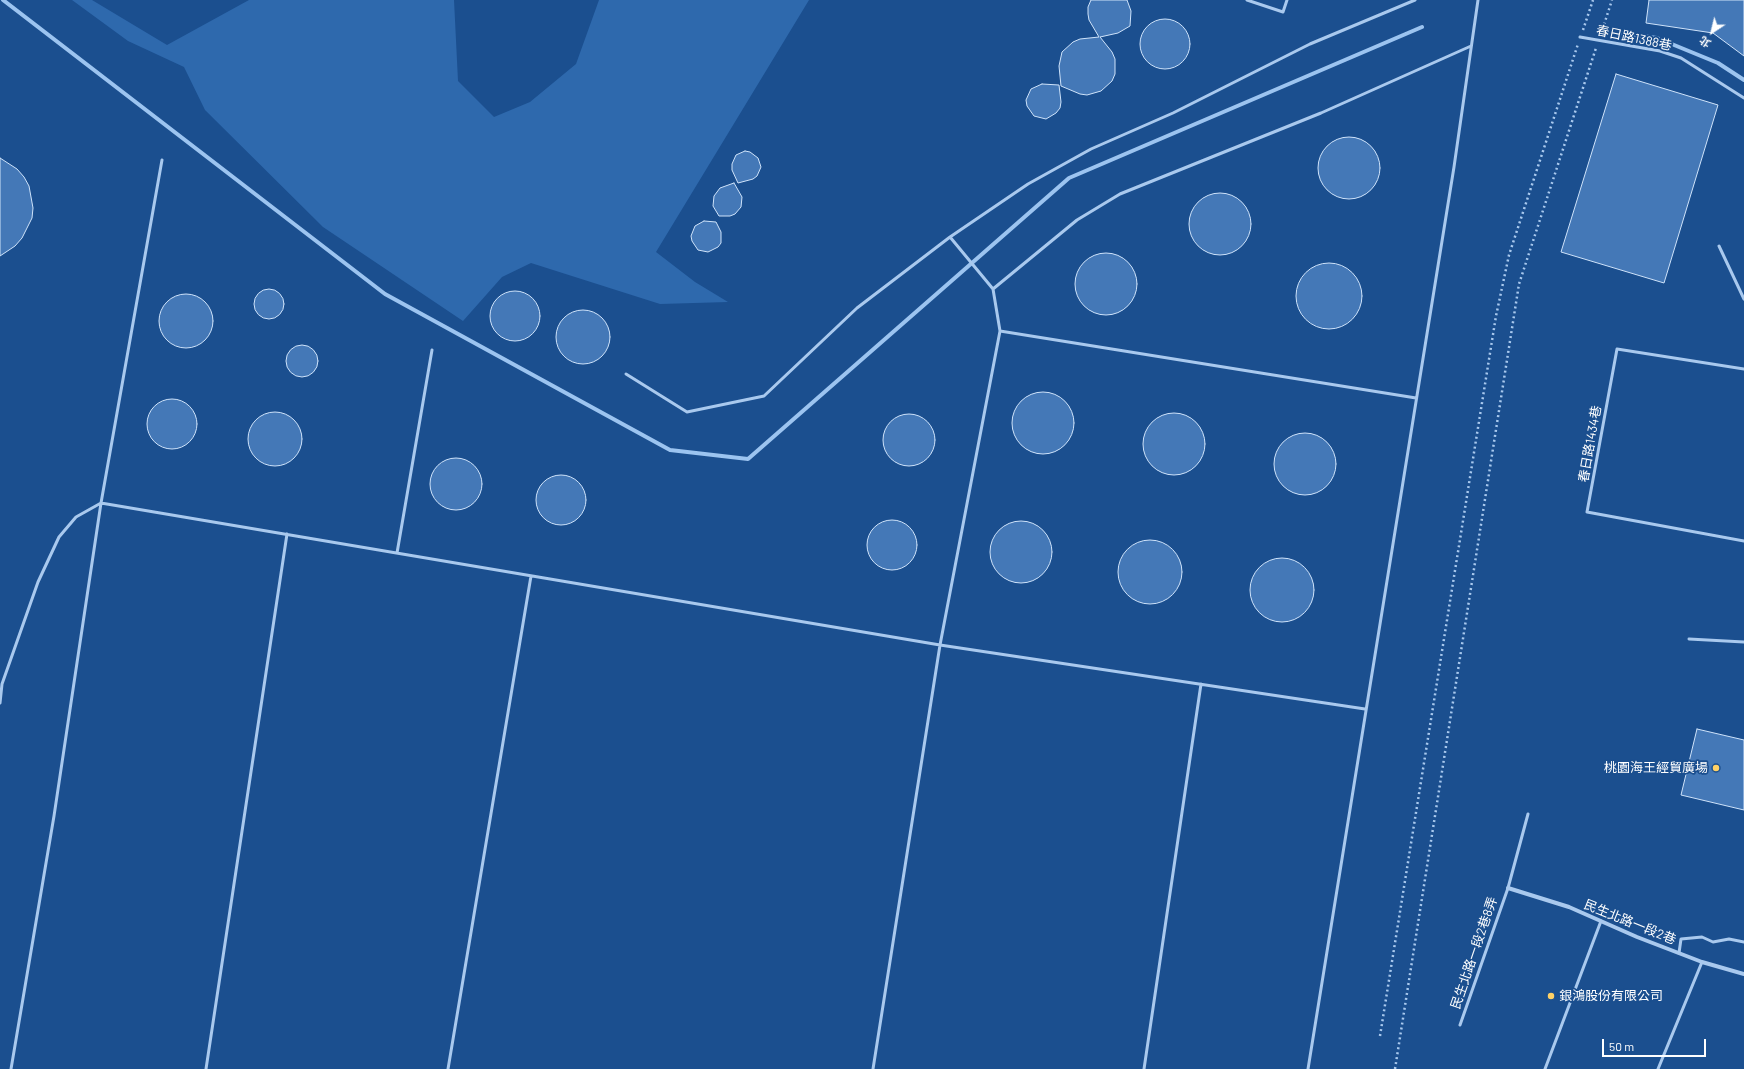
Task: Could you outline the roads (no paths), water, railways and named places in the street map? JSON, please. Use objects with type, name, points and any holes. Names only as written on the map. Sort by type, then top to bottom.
[{"type":"street","name":"民生北路一段2巷","points":[[1508,888],[1569,908],[1702,962],[1744,974]]},
{"type":"lane","points":[[1247,0],[1283,12],[1287,0]]},
{"type":"lane","points":[[626,374],[687,412],[764,396],[857,308],[950,237],[1028,184],[1090,149],[1173,113],[1310,44],[1415,0]]},
{"type":"lane","points":[[1308,1069],[1472,46],[1478,0]]},
{"type":"lane","name":"春日路1388巷","points":[[1580,37],[1660,51],[1681,58],[1744,98]]},
{"type":"lane","points":[[993,289],[1077,220],[1120,194],[1321,113],[1472,46]]},
{"type":"lane","points":[[11,1069],[54,816],[101,503],[162,160]]},
{"type":"lane","points":[[873,1069],[940,645],[1000,331],[993,289],[950,237]]},
{"type":"lane","points":[[1719,246],[1744,299]]},
{"type":"lane","points":[[1000,331],[1416,398]]},
{"type":"lane","name":"春日路1434巷","points":[[1744,370],[1617,349],[1587,512],[1744,541]]},
{"type":"lane","points":[[397,553],[432,350]]},
{"type":"lane","points":[[0,703],[2,684],[36,589],[59,537],[76,517],[101,503],[940,645],[1365,709]]},
{"type":"lane","points":[[206,1069],[287,534]]},
{"type":"lane","points":[[448,1069],[531,576]]},
{"type":"lane","points":[[1689,639],[1744,642]]},
{"type":"lane","points":[[1144,1069],[1201,684]]},
{"type":"lane","name":"民生北路一段2巷8弄","points":[[1460,1025],[1508,888],[1528,814]]},
{"type":"lane","points":[[1545,1069],[1601,921]]},
{"type":"lane","points":[[1679,953],[1681,939],[1702,937],[1713,942],[1729,939],[1744,942]]},
{"type":"lane","points":[[1658,1069],[1702,962]]},
{"type":"waterway","points":[[3,0],[385,294],[670,450],[748,459],[1069,178],[1422,27]]},
{"type":"waterway","points":[[1612,32],[1657,38],[1718,63],[1744,80]]},
{"type":"place","name":"桃園海王經貿廣場","points":[[1716,768]]},
{"type":"place","name":"銀鴻股份有限公司","points":[[1551,996]]}]
